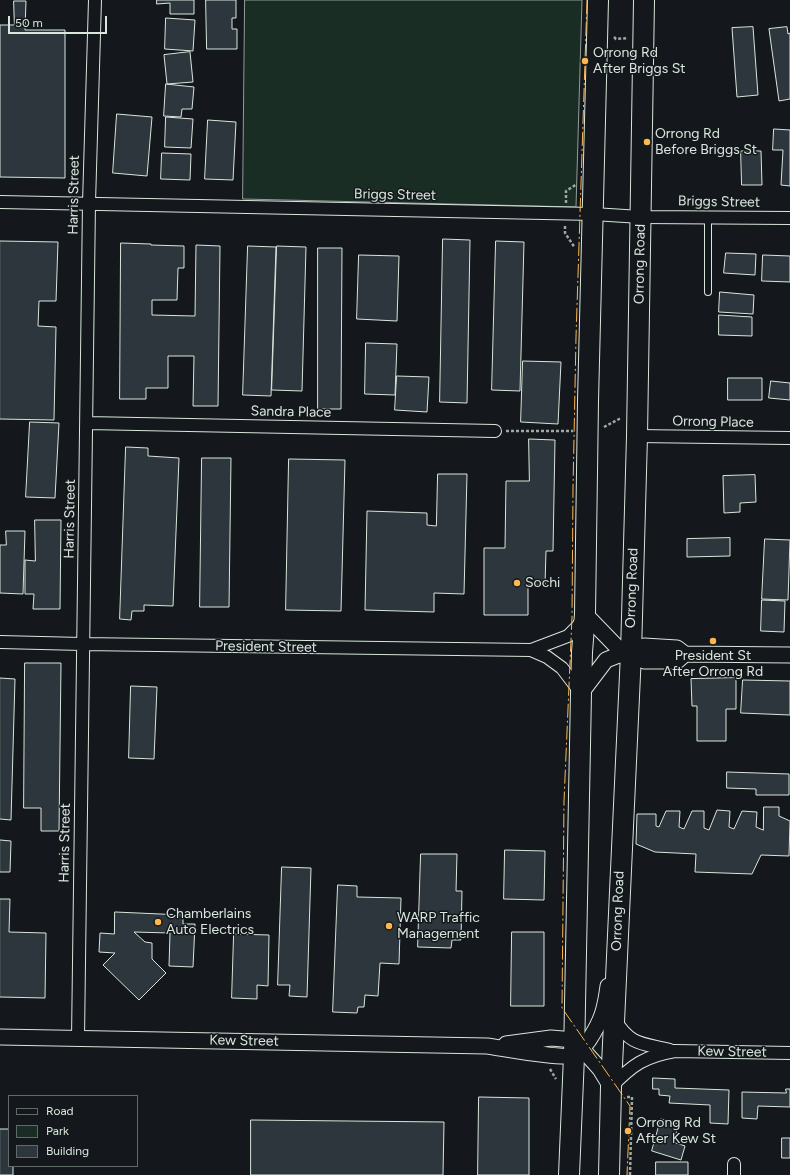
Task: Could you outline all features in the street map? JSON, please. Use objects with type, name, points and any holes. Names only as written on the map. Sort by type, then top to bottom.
[{"type":"highway","points":[[569,1175],[577,1048],[581,693],[582,652],[586,614],[581,426],[593,214],[598,0]]},
{"type":"highway","name":"Orrong Road","points":[[610,1175],[611,1087],[631,653],[637,436],[644,0]]},
{"type":"street","name":"Harris Street","points":[[78,1038],[89,203],[95,0]]},
{"type":"street","name":"Briggs Street","points":[[0,202],[593,214],[640,217],[790,218]]},
{"type":"street","name":"Sandra Place","points":[[87,423],[495,431]]},
{"type":"street","name":"Orrong Place","points":[[637,436],[790,438]]},
{"type":"street","name":"President Street","points":[[0,642],[531,650],[568,636],[578,626],[586,614]]},
{"type":"street","points":[[586,614],[616,646],[631,653]]},
{"type":"street","points":[[581,693],[606,660],[631,653],[644,646],[676,648],[685,654],[790,655]]},
{"type":"street","name":"President Street","points":[[531,650],[562,668],[581,693]]},
{"type":"street","points":[[611,1087],[600,1069],[577,1048],[601,1020],[606,1000],[619,891]]},
{"type":"street","name":"Kew Street","points":[[614,1018],[623,1032],[634,1041],[675,1051]]},
{"type":"street","name":"Kew Street","points":[[0,1037],[487,1046],[551,1038],[577,1048]]},
{"type":"street","name":"Kew Street","points":[[611,1087],[630,1069],[646,1058],[658,1054],[675,1051],[790,1053]]},
{"type":"lane","points":[[708,217],[708,292]]},
{"type":"path","points":[[597,30],[604,30],[616,39],[643,38]]},
{"type":"path","points":[[577,251],[565,233],[566,191],[579,183]]},
{"type":"path","points":[[495,431],[574,431],[581,426],[600,429],[623,417],[637,414]]},
{"type":"path","points":[[630,1175],[632,1097]]},
{"type":"green space","points":[[245,0],[582,0],[576,207],[243,199]]},
{"type":"building","points":[[157,0],[194,0],[194,14],[170,14],[170,3],[157,4]]},
{"type":"building","points":[[206,0],[236,0],[236,18],[232,18],[232,29],[237,29],[237,49],[207,49]]},
{"type":"building","points":[[14,1],[26,1],[25,30],[65,30],[65,178],[0,177],[0,25],[14,25]]},
{"type":"building","points":[[166,18],[195,20],[193,51],[165,49]]},
{"type":"building","points":[[753,27],[758,95],[737,97],[732,28]]},
{"type":"building","points":[[787,27],[788,34],[790,33],[790,99],[779,101],[769,29]]},
{"type":"building","points":[[190,52],[193,82],[167,84],[164,55]]},
{"type":"building","points":[[166,84],[194,87],[192,109],[182,109],[181,117],[164,116]]},
{"type":"building","points":[[117,114],[152,117],[147,176],[113,173]]},
{"type":"building","points":[[166,117],[193,119],[191,148],[165,147]]},
{"type":"building","points":[[208,120],[236,122],[233,180],[205,179]]},
{"type":"building","points":[[774,129],[790,130],[790,186],[781,185],[783,150],[773,150]]},
{"type":"building","points":[[741,151],[761,151],[762,185],[742,185]]},
{"type":"building","points":[[162,153],[191,154],[190,180],[161,179]]},
{"type":"building","points":[[443,239],[470,240],[467,403],[440,402]]},
{"type":"building","points":[[0,241],[58,242],[56,301],[39,301],[38,326],[56,327],[54,420],[0,419]]},
{"type":"building","points":[[496,241],[524,242],[520,391],[492,390]]},
{"type":"building","points":[[121,243],[184,246],[184,268],[178,268],[177,300],[152,300],[152,315],[195,316],[196,245],[220,246],[218,406],[193,406],[194,356],[168,356],[168,388],[146,388],[146,399],[120,399]]},
{"type":"building","points":[[248,246],[276,247],[271,396],[243,395]]},
{"type":"building","points":[[277,246],[306,247],[302,391],[272,390]]},
{"type":"building","points":[[318,248],[342,248],[341,409],[318,409]]},
{"type":"building","points":[[726,253],[756,254],[755,275],[724,273]]},
{"type":"building","points":[[359,255],[399,256],[397,321],[357,319]]},
{"type":"building","points":[[763,255],[790,256],[790,282],[762,281]]},
{"type":"building","points":[[720,292],[754,295],[753,314],[719,312]]},
{"type":"building","points":[[719,315],[752,317],[752,336],[719,335]]},
{"type":"building","points":[[366,343],[397,344],[395,395],[365,394]]},
{"type":"building","points":[[523,361],[561,362],[558,424],[521,422]]},
{"type":"building","points":[[397,376],[429,377],[427,412],[395,410]]},
{"type":"building","points":[[728,378],[762,378],[762,400],[728,400]]},
{"type":"building","points":[[771,381],[790,383],[790,400],[769,398]]},
{"type":"building","points":[[30,422],[59,423],[55,498],[26,497]]},
{"type":"building","points":[[529,439],[555,440],[553,551],[546,551],[545,585],[528,585],[528,615],[484,615],[484,548],[505,548],[506,481],[529,481]]},
{"type":"building","points":[[126,447],[148,448],[148,456],[179,458],[173,606],[144,605],[144,611],[132,611],[131,620],[120,619]]},
{"type":"building","points":[[202,458],[231,458],[229,607],[200,607]]},
{"type":"building","points":[[289,459],[345,460],[341,611],[286,610]]},
{"type":"building","points":[[438,474],[467,474],[464,594],[434,593],[434,612],[365,610],[367,511],[427,513],[427,525],[436,526]]},
{"type":"building","points":[[755,475],[756,502],[740,503],[740,512],[724,513],[723,476]]},
{"type":"building","points":[[35,520],[61,520],[60,609],[33,609],[34,594],[25,594],[25,560],[35,561]]},
{"type":"building","points":[[6,531],[25,531],[23,594],[0,593],[0,545],[6,545]]},
{"type":"building","points":[[730,538],[730,556],[687,557],[687,539]]},
{"type":"building","points":[[765,539],[790,540],[788,600],[762,599]]},
{"type":"building","points":[[762,600],[785,601],[784,632],[761,631]]},
{"type":"building","points":[[25,663],[61,663],[59,831],[41,831],[41,808],[24,808]]},
{"type":"building","points":[[0,678],[15,679],[11,820],[0,819]]},
{"type":"building","points":[[736,678],[736,709],[726,709],[726,741],[697,741],[697,706],[692,706],[691,679]]},
{"type":"building","points":[[743,680],[790,681],[790,715],[741,713]]},
{"type":"building","points":[[131,686],[157,687],[154,759],[129,758]]},
{"type":"building","points":[[727,772],[789,774],[789,795],[756,795],[756,789],[727,788]]},
{"type":"building","points":[[764,807],[779,807],[779,816],[790,821],[789,856],[761,855],[752,874],[695,872],[696,854],[655,852],[636,844],[637,814],[656,814],[656,826],[659,827],[666,811],[680,811],[679,827],[684,829],[692,811],[704,811],[704,828],[709,830],[717,810],[730,811],[729,827],[734,829],[742,811],[757,812],[756,827],[763,830]]},
{"type":"building","points":[[0,840],[11,841],[10,872],[0,872]]},
{"type":"building","points":[[505,850],[545,851],[544,900],[504,899]]},
{"type":"building","points":[[421,854],[457,854],[456,891],[462,891],[461,940],[452,940],[451,948],[418,947]]},
{"type":"building","points":[[282,867],[311,868],[307,997],[289,996],[290,985],[278,985]]},
{"type":"building","points":[[338,885],[357,886],[357,897],[401,898],[399,964],[380,963],[378,996],[365,995],[364,1007],[358,1007],[357,1013],[333,1012]]},
{"type":"building","points":[[0,899],[10,899],[9,932],[46,933],[45,998],[0,997]]},
{"type":"building","points":[[115,912],[183,915],[183,924],[195,924],[193,967],[169,966],[170,933],[134,932],[145,942],[152,943],[152,959],[166,973],[139,1000],[103,965],[115,953],[99,952],[100,933],[114,934]]},
{"type":"building","points":[[512,932],[544,932],[544,1006],[511,1006]]},
{"type":"building","points":[[234,934],[269,935],[268,986],[257,985],[257,999],[232,998]]},
{"type":"building","points":[[653,1078],[675,1079],[675,1088],[729,1090],[728,1124],[710,1123],[710,1105],[669,1103],[670,1096],[659,1095],[659,1089],[653,1089]]},
{"type":"building","points":[[786,1089],[790,1089],[790,1107],[758,1106],[757,1119],[742,1118],[742,1092],[786,1093]]},
{"type":"building","points":[[479,1097],[529,1098],[529,1175],[478,1175]]},
{"type":"building","points":[[661,1119],[679,1124],[673,1142],[685,1146],[681,1160],[652,1151]]},
{"type":"building","points":[[251,1120],[444,1122],[443,1175],[251,1175]]},
{"type":"building","points":[[0,1129],[8,1129],[8,1167],[13,1167],[13,1175],[0,1175]]},
{"type":"building","points":[[782,1138],[790,1138],[790,1158],[782,1158]]},
{"type":"building","points":[[656,1162],[688,1162],[688,1175],[656,1175]]},
{"type":"power","points":[[587,0],[576,337],[572,617],[564,801],[562,1008],[630,1106],[627,1175]]},
{"type":"place","name":"Orrong Rd After Briggs St","points":[[585,61]]},
{"type":"place","name":"Orrong Rd Before Briggs St","points":[[647,142]]},
{"type":"place","name":"Sochi","points":[[517,583]]},
{"type":"place","name":"President St After Orrong Rd","points":[[713,641]]},
{"type":"place","name":"Chamberlains Auto Electrics","points":[[158,922]]},
{"type":"place","name":"WARP Traffic Management","points":[[389,926]]},
{"type":"place","name":"Orrong Rd After Kew St","points":[[628,1131]]}]
